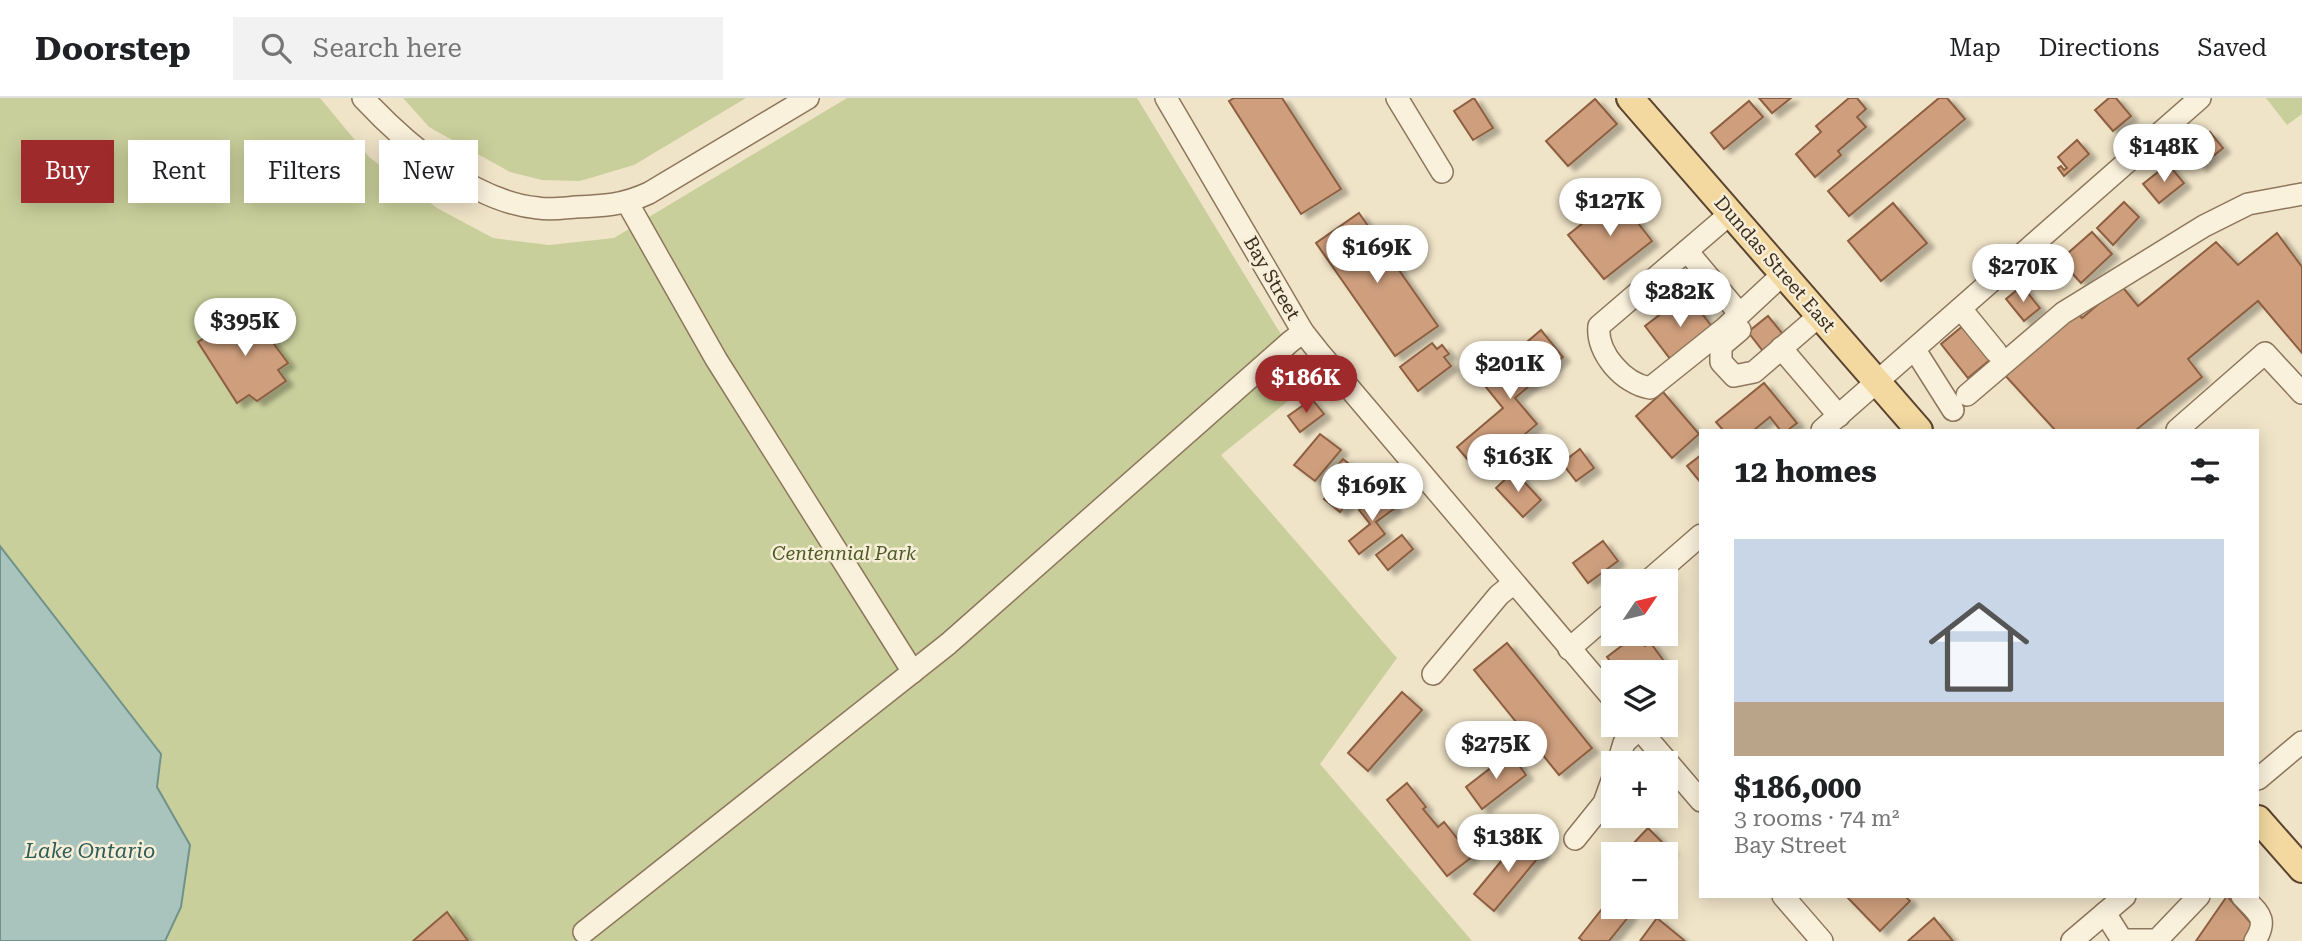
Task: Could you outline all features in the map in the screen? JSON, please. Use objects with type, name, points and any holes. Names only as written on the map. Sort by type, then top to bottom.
[{"type":"main road","name":"Dundas Street East","points":[[1630,98],[1918,429]]},
{"type":"main road","points":[[2259,820],[2301,865]]},
{"type":"street","points":[[363,98],[412,146],[444,169],[503,201],[538,209],[611,206],[649,193],[808,98]]},
{"type":"street","name":"Bay Street","points":[[1166,98],[1303,332],[1601,685]]},
{"type":"street","points":[[1398,98],[1442,172]]},
{"type":"street","points":[[1823,429],[2200,98]]},
{"type":"street","points":[[1915,350],[1960,403],[2063,313],[2204,226],[2248,204],[2302,194]]},
{"type":"street","points":[[627,202],[716,359],[913,672]]},
{"type":"street","points":[[1731,213],[1599,326],[1601,348],[1629,382],[1650,388],[1725,328],[1739,313],[1787,279]]},
{"type":"street","points":[[1687,251],[1739,313]]},
{"type":"street","points":[[1787,279],[1721,346],[1721,362],[1734,376],[1754,372],[1819,316]]},
{"type":"street","points":[[1961,309],[1996,352]]},
{"type":"street","points":[[584,932],[959,635],[1303,332]]},
{"type":"street","points":[[1781,348],[1839,416]]},
{"type":"street","points":[[2178,429],[2265,353],[2302,393]]},
{"type":"street","points":[[1662,569],[1699,537]]},
{"type":"street","points":[[1433,674],[1499,595],[1514,583]]},
{"type":"street","points":[[1569,649],[1601,621]]},
{"type":"street","points":[[1646,737],[1699,799]]},
{"type":"street","points":[[2259,778],[2302,742]]},
{"type":"street","points":[[1575,839],[1601,807]]},
{"type":"street","points":[[1785,898],[1822,941]]},
{"type":"street","points":[[2072,941],[2122,898]]},
{"type":"street","points":[[2105,912],[2122,940],[2157,940],[2197,898]]},
{"type":"street","points":[[2244,898],[2262,919],[2263,928],[2255,941]]},
{"type":"green space","name":"Centennial Park","points":[[0,98],[320,98],[355,140],[244,140],[244,203],[365,203],[365,152],[379,164],[379,203],[430,203],[493,238],[549,245],[614,238],[847,98],[1137,98],[1277,328],[1313,381],[1221,455],[1397,658],[1320,764],[1472,941],[165,941],[181,907],[190,845],[157,787],[161,754],[0,546]]},
{"type":"green space","points":[[403,98],[746,98],[634,165],[580,181],[542,180],[510,172],[478,154],[478,140],[452,140],[429,127]]},
{"type":"green space","points":[[2266,98],[2302,98],[2302,114],[2287,125]]},
{"type":"water","name":"Lake Ontario","points":[[0,546],[161,754],[157,787],[190,845],[181,907],[165,941],[0,941]]},
{"type":"building","points":[[1234,98],[1282,98],[1341,189],[1301,214],[1229,101]]},
{"type":"building","points":[[1474,98],[1493,128],[1473,140],[1454,111]]},
{"type":"building","points":[[1759,98],[1791,98],[1772,113]]},
{"type":"building","points":[[1849,98],[1857,98],[1866,109],[1857,117],[1866,127],[1838,151],[1841,155],[1815,177],[1796,154],[1821,132],[1816,126]]},
{"type":"building","points":[[1939,98],[1947,98],[1965,119],[1849,216],[1828,191]]},
{"type":"building","points":[[2109,98],[2116,98],[2131,116],[2113,131],[2095,110]]},
{"type":"building","points":[[1595,99],[1617,124],[1568,166],[1546,141]]},
{"type":"building","points":[[1749,101],[1763,117],[1724,149],[1711,133]]},
{"type":"building","points":[[2210,132],[2223,148],[2200,167],[2187,151]]},
{"type":"building","points":[[2077,140],[2089,154],[2064,176],[2058,168],[2067,168],[2058,157]]},
{"type":"building","points":[[2168,164],[2184,183],[2159,203],[2143,184]]},
{"type":"building","points":[[1617,196],[1652,241],[1604,279],[1568,235]]},
{"type":"building","points":[[2124,202],[2139,217],[2113,245],[2097,228]]},
{"type":"building","points":[[1893,203],[1927,243],[1881,281],[1848,241]]},
{"type":"building","points":[[1359,213],[1438,326],[1395,356],[1316,243]]},
{"type":"building","points":[[2092,232],[2112,254],[2081,283],[2060,260]]},
{"type":"building","points":[[2277,233],[2302,267],[2302,353],[2258,301],[2188,359],[2202,377],[2137,429],[2054,429],[2003,373],[2074,309],[2082,318],[2121,285],[2138,306],[2216,242],[2238,265]]},
{"type":"building","points":[[2022,286],[2040,308],[2024,321],[2006,299]]},
{"type":"building","points":[[1687,294],[1716,332],[1674,364],[1645,326]]},
{"type":"building","points":[[248,309],[288,363],[278,370],[286,381],[257,401],[249,395],[237,403],[198,342]]},
{"type":"building","points":[[1768,316],[1786,338],[1766,355],[1748,332]]},
{"type":"building","points":[[1964,325],[1991,359],[1968,378],[1941,344]]},
{"type":"building","points":[[1541,330],[1563,357],[1515,398],[1537,424],[1479,473],[1457,447],[1503,408],[1481,381]]},
{"type":"building","points":[[1432,343],[1437,349],[1442,345],[1449,354],[1444,357],[1451,366],[1418,391],[1400,367]]},
{"type":"building","points":[[1764,383],[1797,423],[1789,429],[1779,429],[1770,417],[1755,429],[1722,429],[1716,422]]},
{"type":"building","points":[[1663,392],[1699,434],[1672,458],[1636,416]]},
{"type":"building","points":[[1312,399],[1324,414],[1300,432],[1288,416]]},
{"type":"building","points":[[1320,434],[1341,450],[1315,481],[1294,465]]},
{"type":"building","points":[[1580,449],[1594,468],[1576,481],[1562,463]]},
{"type":"building","points":[[1699,457],[1699,481],[1687,466]]},
{"type":"building","points":[[1343,459],[1367,478],[1340,512],[1324,499],[1341,478],[1333,471]]},
{"type":"building","points":[[1514,471],[1541,500],[1523,517],[1496,488]]},
{"type":"building","points":[[1382,493],[1395,508],[1376,522],[1385,534],[1359,554],[1349,541],[1370,524],[1359,510]]},
{"type":"building","points":[[1402,535],[1413,549],[1388,570],[1376,555]]},
{"type":"building","points":[[1603,541],[1618,561],[1607,569],[1601,569],[1601,573],[1588,583],[1573,563]]},
{"type":"building","points":[[1507,643],[1592,748],[1559,775],[1474,670]]},
{"type":"building","points":[[1622,646],[1653,646],[1663,660],[1609,660],[1607,657]]},
{"type":"building","points":[[1402,692],[1422,710],[1368,771],[1348,753]]},
{"type":"building","points":[[1510,753],[1526,775],[1482,809],[1466,787]]},
{"type":"building","points":[[1407,783],[1438,827],[1444,822],[1472,857],[1447,876],[1387,800]]},
{"type":"building","points":[[1648,828],[1662,842],[1635,842]]},
{"type":"building","points":[[1522,836],[1542,853],[1494,911],[1474,894]]},
{"type":"building","points":[[1848,898],[1907,898],[1910,901],[1880,931]]},
{"type":"building","points":[[2226,898],[2229,898],[2257,930],[2250,941],[2196,941]]},
{"type":"building","points":[[1601,910],[1601,919],[1627,919],[1609,941],[1583,941],[1579,938]]},
{"type":"building","points":[[447,912],[468,941],[413,941]]},
{"type":"building","points":[[1934,918],[1953,941],[1908,941]]},
{"type":"building","points":[[1658,919],[1685,941],[1640,941]]}]
